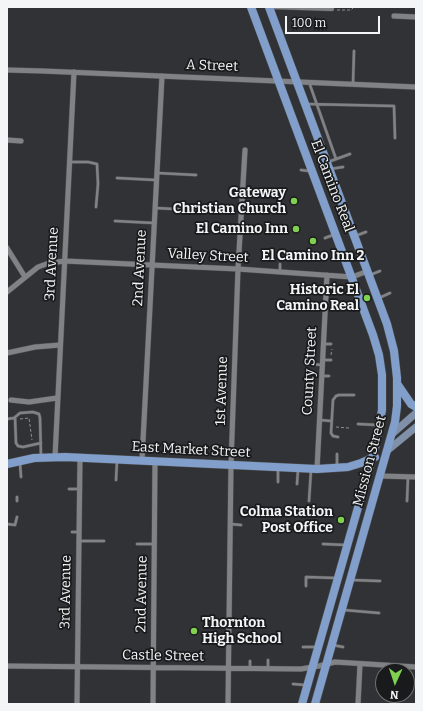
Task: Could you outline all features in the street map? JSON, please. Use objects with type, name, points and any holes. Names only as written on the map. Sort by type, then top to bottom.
[{"type":"main road","name":"El Camino Real","points":[[251,7],[376,341],[382,375]]},
{"type":"main road","name":"El Camino Real","points":[[269,7],[377,295]]},
{"type":"main road","name":"Mission Street","points":[[302,704],[307,685],[332,644],[388,450],[397,413],[398,385],[395,357],[391,337],[377,295]]},
{"type":"main road","name":"Mission Street","points":[[379,429],[382,403],[382,375]]},
{"type":"main road","points":[[398,385],[411,404],[416,407]]},
{"type":"main road","points":[[372,458],[392,434],[416,413]]},
{"type":"main road","points":[[388,450],[416,427]]},
{"type":"main road","points":[[372,458],[379,429]]},
{"type":"main road","name":"East Market Street","points":[[7,464],[41,458],[80,457],[314,469],[336,468],[360,464],[388,450]]},
{"type":"main road","name":"Mission Street","points":[[314,704],[319,666],[318,648],[372,458]]},
{"type":"street","points":[[269,7],[332,10]]},
{"type":"street","points":[[394,16],[416,17]]},
{"type":"street","name":"A Street","points":[[7,70],[416,87]]},
{"type":"street","name":"3rd Avenue","points":[[55,457],[74,72]]},
{"type":"street","name":"2nd Avenue","points":[[142,460],[162,76]]},
{"type":"street","points":[[7,140],[21,141]]},
{"type":"street","name":"1st Avenue","points":[[228,704],[231,464],[238,270],[245,150]]},
{"type":"street","points":[[7,248],[24,278]]},
{"type":"street","name":"Valley Street","points":[[7,292],[38,267],[49,263],[65,261],[352,277],[369,273]]},
{"type":"street","name":"County Street","points":[[314,469],[319,420],[327,275]]},
{"type":"street","points":[[7,353],[35,347],[60,345]]},
{"type":"street","points":[[11,400],[23,402],[57,398]]},
{"type":"street","name":"3rd Avenue","points":[[76,704],[80,457]]},
{"type":"street","name":"2nd Avenue","points":[[153,704],[155,461]]},
{"type":"street","points":[[380,476],[416,478]]},
{"type":"street","name":"Castle Street","points":[[7,666],[268,669],[319,666],[335,662],[416,667]]},
{"type":"street","points":[[358,704],[360,664]]},
{"type":"lane","points":[[353,84],[354,51]]},
{"type":"lane","points":[[309,82],[336,159]]},
{"type":"lane","points":[[305,104],[394,106],[395,138]]},
{"type":"lane","points":[[328,166],[336,159],[350,154]]},
{"type":"lane","points":[[69,162],[88,162],[97,164],[98,184],[96,207]]},
{"type":"lane","points":[[328,166],[343,167]]},
{"type":"lane","points":[[301,170],[312,171]]},
{"type":"lane","points":[[157,173],[196,175]]},
{"type":"lane","points":[[117,178],[156,180]]},
{"type":"lane","points":[[155,208],[195,210]]},
{"type":"lane","points":[[115,221],[154,223]]},
{"type":"lane","points":[[355,236],[366,232]]},
{"type":"lane","points":[[325,238],[336,234]]},
{"type":"lane","points":[[280,264],[280,272]]},
{"type":"lane","points":[[369,273],[380,271]]},
{"type":"lane","points":[[377,295],[390,293]]},
{"type":"lane","points":[[323,344],[332,344]]},
{"type":"lane","points":[[311,364],[331,360]]},
{"type":"lane","points":[[321,376],[329,376]]},
{"type":"lane","points":[[338,437],[332,435],[332,403],[334,398],[339,395],[354,395]]},
{"type":"lane","points":[[7,419],[15,418],[20,413],[33,412],[39,414],[41,458]]},
{"type":"lane","points":[[15,418],[17,444],[21,447],[41,443]]},
{"type":"lane","points":[[319,420],[331,421]]},
{"type":"lane","points":[[358,424],[379,429]]},
{"type":"lane","points":[[336,468],[337,454]]},
{"type":"lane","points":[[116,480],[118,459]]},
{"type":"lane","points":[[19,461],[21,477]]},
{"type":"lane","points":[[278,467],[278,482]]},
{"type":"lane","points":[[297,484],[298,468]]},
{"type":"lane","points":[[309,501],[314,469]]},
{"type":"lane","points":[[407,501],[408,477]]},
{"type":"lane","points":[[69,489],[79,489]]},
{"type":"lane","points":[[17,497],[17,502]]},
{"type":"lane","points":[[7,524],[15,525],[17,517]]},
{"type":"lane","points":[[230,524],[241,525]]},
{"type":"lane","points":[[72,532],[78,532]]},
{"type":"lane","points":[[78,541],[104,542]]},
{"type":"lane","points":[[137,544],[154,544]]},
{"type":"lane","points":[[323,544],[347,545]]},
{"type":"lane","points":[[306,586],[306,577],[339,578]]},
{"type":"lane","points":[[350,580],[380,581]]},
{"type":"lane","points":[[341,610],[379,613]]},
{"type":"lane","points":[[219,639],[229,640]]},
{"type":"lane","points":[[332,644],[343,647]]},
{"type":"lane","points":[[303,647],[318,648]]},
{"type":"lane","points":[[268,660],[268,669]]},
{"type":"lane","points":[[250,661],[250,669]]},
{"type":"lane","points":[[292,684],[307,685]]},
{"type":"path","points":[[332,10],[351,10],[354,7]]},
{"type":"path","points":[[331,356],[332,344]]},
{"type":"path","points":[[15,418],[29,418],[32,445]]},
{"type":"path","points":[[331,427],[349,428]]},
{"type":"place","name":"Gateway Christian Church","points":[[294,201]]},
{"type":"place","name":"El Camino Inn","points":[[296,229]]},
{"type":"place","name":"El Camino Inn 2","points":[[313,241]]},
{"type":"place","name":"Historic El Camino Real","points":[[367,298]]},
{"type":"place","name":"Colma Station Post Office","points":[[341,520]]},
{"type":"place","name":"Thornton High School","points":[[194,631]]}]
